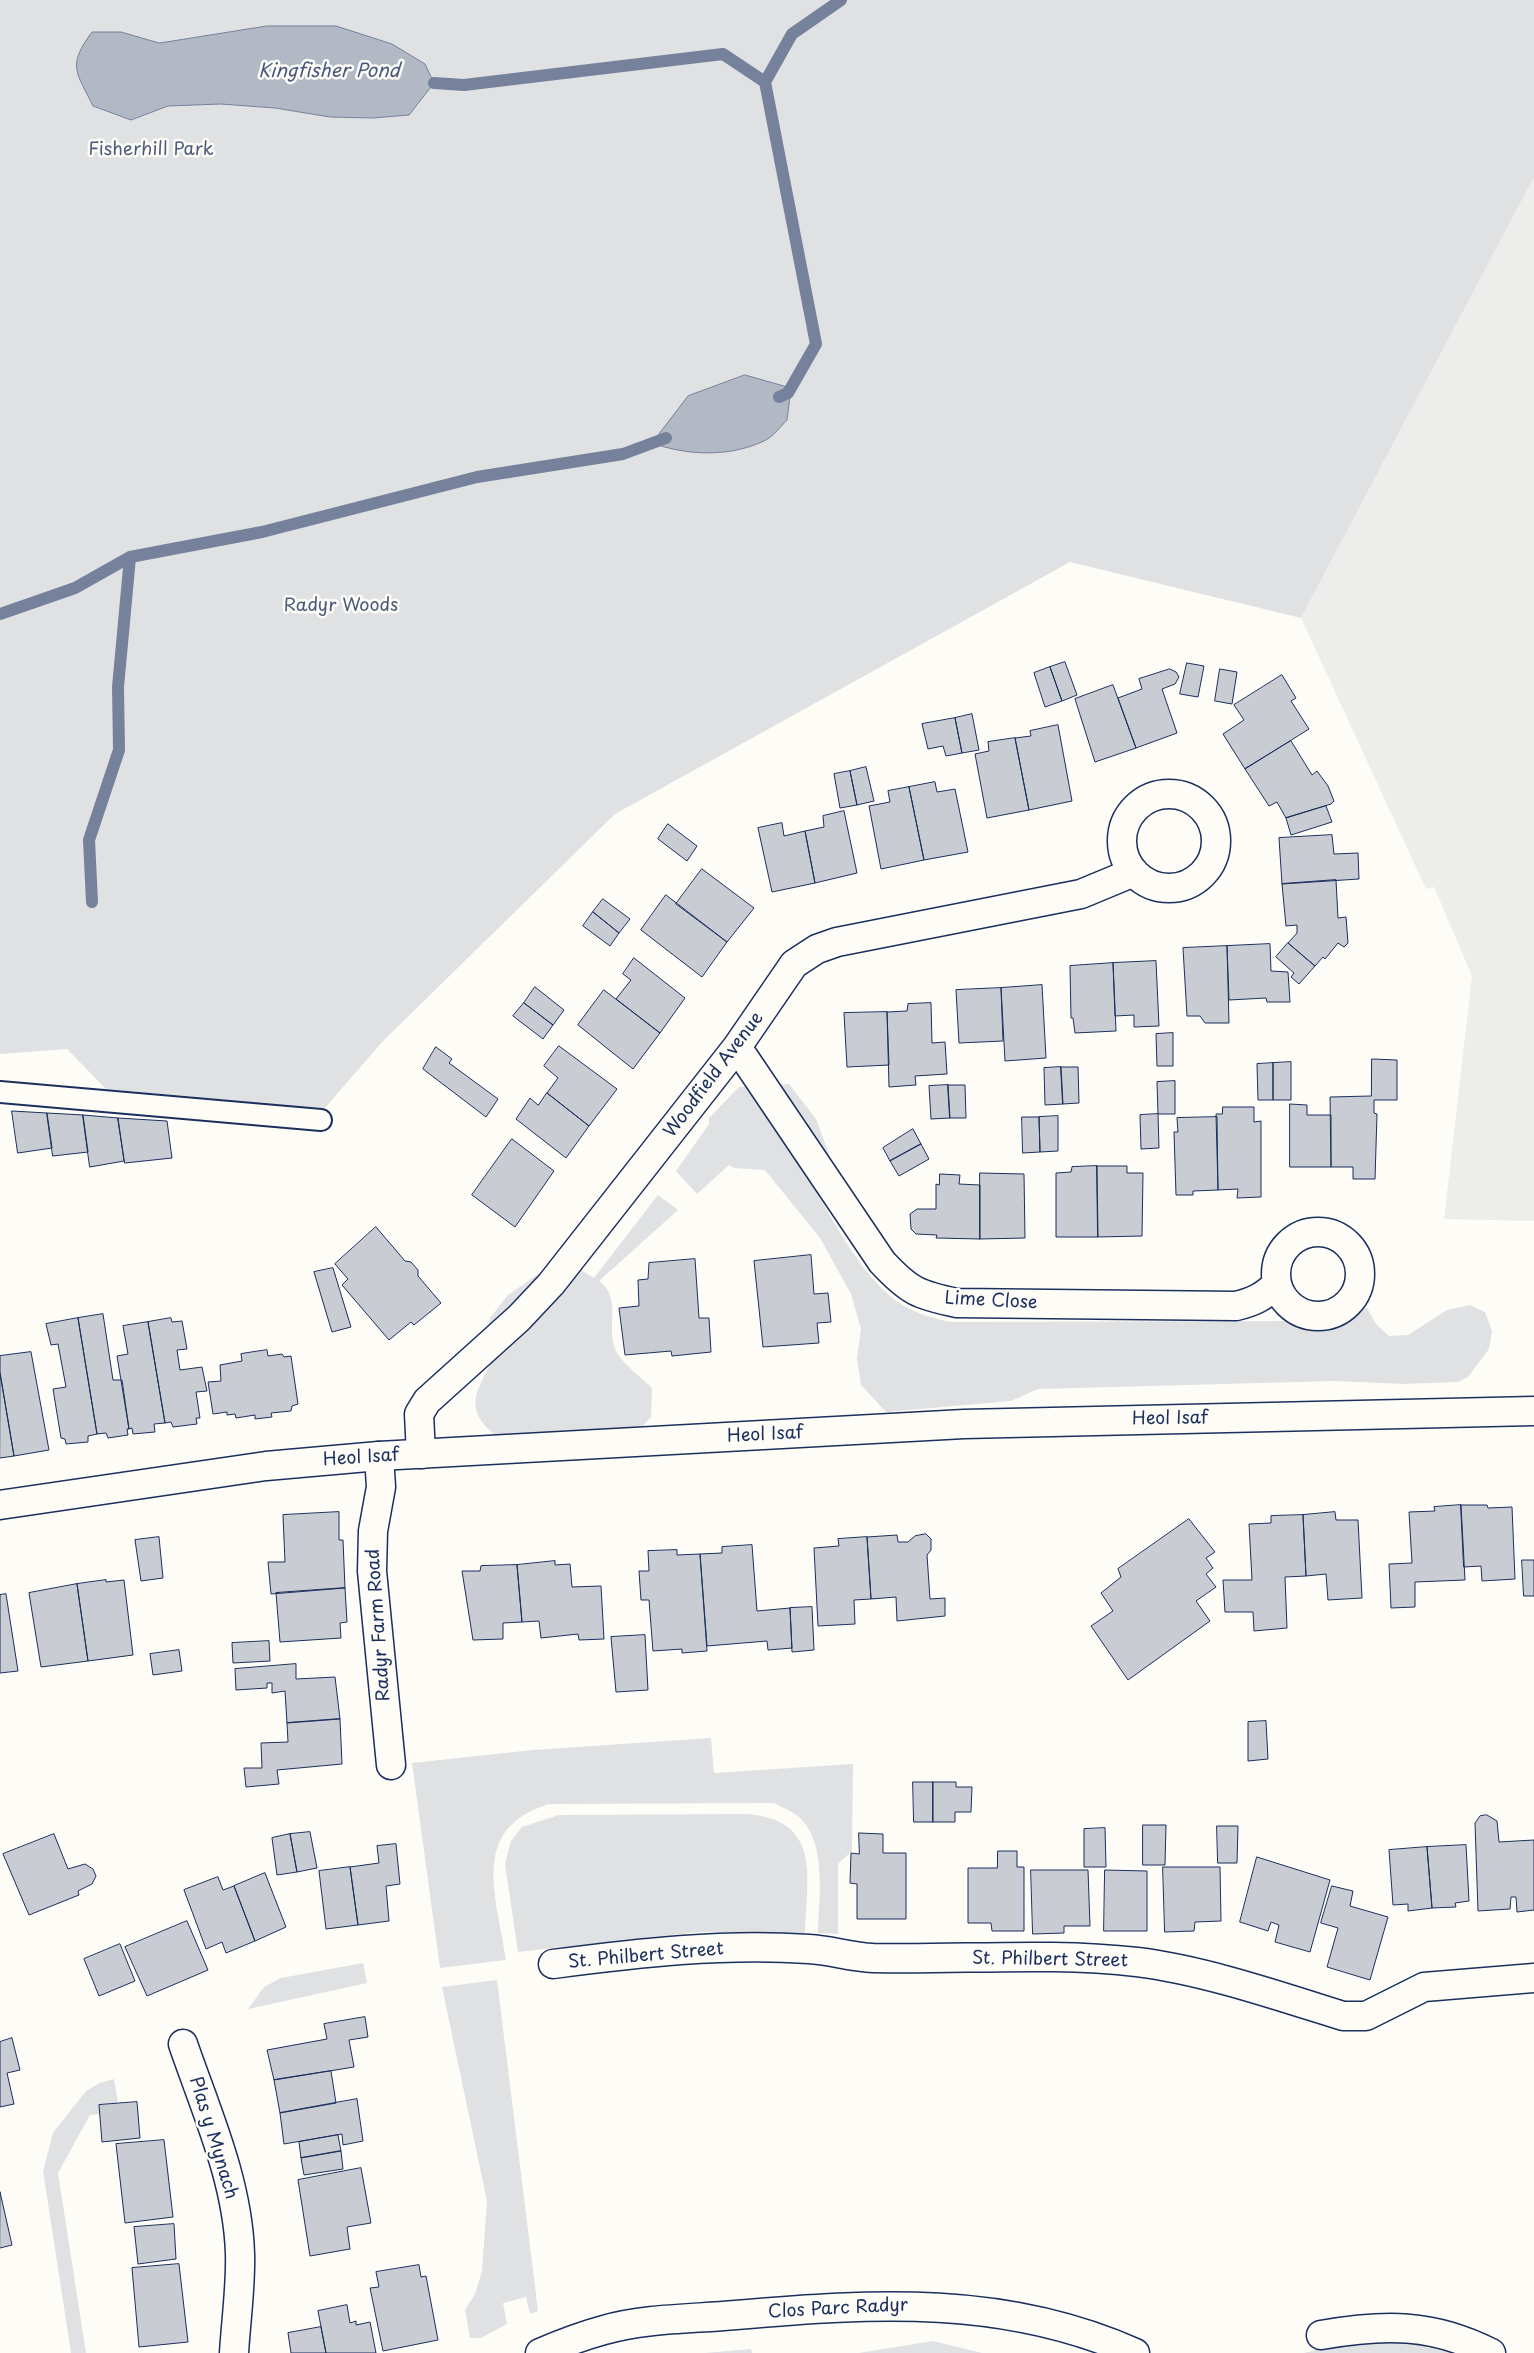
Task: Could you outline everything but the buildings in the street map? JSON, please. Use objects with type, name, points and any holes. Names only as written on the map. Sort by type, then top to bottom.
[{"type":"street","name":"Woodfield Avenue","points":[[421,1454],[419,1414],[427,1401],[519,1318],[552,1284],[737,1047],[794,964],[817,949],[838,942],[1080,894],[1134,872]]},
{"type":"street","name":"Lime Close","points":[[737,1047],[882,1262],[901,1283],[924,1296],[957,1303],[1236,1306],[1252,1302],[1265,1295],[1276,1285]]},
{"type":"street","name":"Heol Isaf","points":[[0,1505],[266,1466],[379,1456],[964,1424],[1534,1412]]},
{"type":"street","name":"Radyr Farm Road","points":[[379,1456],[381,1487],[373,1531],[372,1572],[391,1765]]},
{"type":"street","name":"St. Philbert Street","points":[[553,1964],[689,1949],[754,1948],[810,1949],[870,1958],[1098,1958],[1140,1962],[1192,1973],[1343,2016],[1366,2016],[1424,1987],[1534,1978]]},
{"type":"street","name":"Plas y Mynach","points":[[183,2044],[229,2175],[237,2219],[240,2254],[234,2353]]},
{"type":"street","name":"Clos Parc Radyr","points":[[540,2353],[606,2329],[638,2324],[772,2312],[869,2306],[919,2306],[998,2312],[1062,2327],[1135,2353]]},
{"type":"street","points":[[1321,2335],[1384,2326],[1419,2329],[1447,2336],[1490,2353]]},
{"type":"lane","points":[[0,1092],[321,1120]]},
{"type":"shaded area","points":[[1534,177],[1534,1221],[1444,1219],[1472,976],[1434,887],[1426,889],[1301,618]]},
{"type":"green space","name":"Radyr Woods","points":[[0,0],[1534,0],[1534,177],[1301,618],[1070,562],[615,814],[383,1041],[324,1109],[106,1089],[67,1049],[0,1054]]},
{"type":"green space","points":[[789,1084],[816,1119],[829,1154],[812,1185],[852,1251],[876,1282],[890,1296],[904,1306],[921,1314],[951,1322],[1285,1321],[1308,1329],[1344,1311],[1367,1308],[1376,1324],[1389,1336],[1408,1335],[1447,1310],[1470,1305],[1485,1312],[1492,1331],[1489,1349],[1468,1377],[1458,1382],[1403,1384],[1335,1381],[1038,1389],[1011,1401],[886,1412],[861,1385],[857,1358],[861,1329],[851,1294],[820,1238],[765,1170],[734,1168],[729,1165],[697,1194],[676,1171],[709,1124],[709,1118],[739,1087]]},
{"type":"green space","points":[[658,1195],[678,1210],[599,1281],[606,1288],[610,1296],[612,1305],[612,1333],[616,1351],[627,1365],[652,1388],[651,1417],[643,1426],[529,1456],[492,1433],[479,1417],[476,1407],[476,1396],[496,1354],[487,1335],[490,1318],[508,1295],[538,1274],[579,1269],[594,1278]]},
{"type":"green space","points":[[711,1738],[714,1773],[853,1764],[852,1851],[838,1864],[838,1934],[818,1933],[820,1886],[817,1852],[813,1837],[806,1824],[795,1814],[774,1803],[549,1804],[524,1815],[507,1830],[497,1847],[494,1867],[494,1889],[506,1960],[440,1968],[412,1763],[533,1750]]},
{"type":"green space","points":[[747,1814],[771,1819],[788,1827],[799,1840],[805,1855],[807,1872],[805,1933],[699,1932],[518,1952],[505,1864],[511,1841],[522,1827],[559,1815]]},
{"type":"green space","points":[[363,1963],[367,1983],[248,2009],[264,1987],[281,1978]]},
{"type":"green space","points":[[497,1980],[538,2311],[530,2314],[526,2297],[503,2303],[507,2324],[481,2338],[470,2338],[465,2310],[475,2294],[482,2271],[487,2201],[442,1987]]},
{"type":"green space","points":[[114,2079],[118,2103],[99,2105],[100,2114],[90,2115],[58,2173],[86,2353],[71,2353],[43,2171],[53,2133],[86,2091],[100,2083]]},
{"type":"green space","points":[[1382,2339],[1423,2342],[1460,2353],[1304,2353],[1345,2342]]},
{"type":"green space","points":[[933,2341],[982,2353],[859,2353]]},
{"type":"green space","points":[[751,2349],[752,2353],[705,2353]]},
{"type":"water","name":"Kingfisher Pond","points":[[267,26],[336,26],[392,44],[425,64],[434,83],[409,115],[373,118],[330,117],[275,108],[221,104],[168,106],[131,120],[93,106],[77,69],[79,53],[92,32],[121,32],[159,43]]},
{"type":"water","points":[[745,375],[791,388],[787,420],[771,437],[737,450],[709,453],[680,450],[652,443],[688,396]]},
{"type":"waterway","points":[[765,82],[792,34],[841,0]]},
{"type":"waterway","points":[[434,83],[464,85],[723,54],[765,82],[816,344],[788,393],[779,397]]},
{"type":"waterway","points":[[0,614],[75,588],[130,557],[262,532],[477,477],[623,454],[666,438]]},
{"type":"waterway","points":[[92,902],[89,840],[119,750],[118,687],[130,557]]},
{"type":"park label","name":"Fisherhill Park","points":[[151,150]]}]
